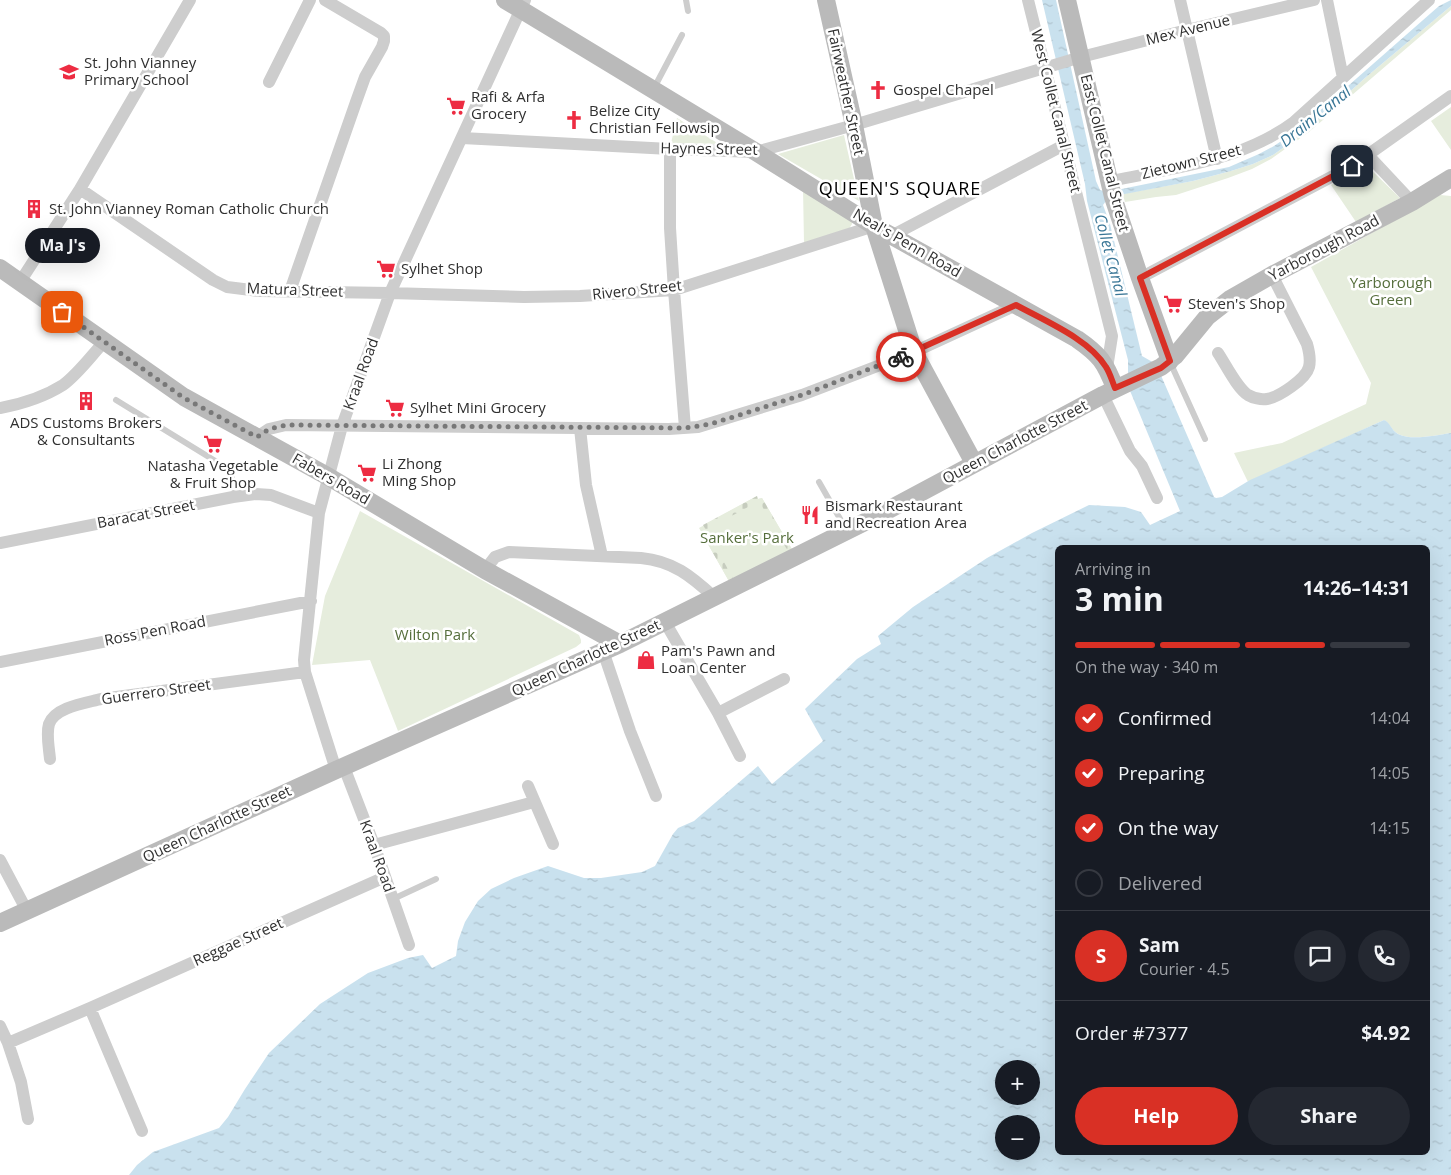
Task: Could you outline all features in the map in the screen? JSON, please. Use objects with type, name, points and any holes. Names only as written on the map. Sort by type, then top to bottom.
[{"type":"main road","name":"Neal's Penn Road","points":[[505,0],[523,5],[653,90],[874,226],[1077,339],[1098,356],[1107,368],[1114,389]]},
{"type":"main road","name":"Fairweather Street","points":[[826,0],[874,226],[914,352],[974,463]]},
{"type":"main road","name":"East Collet Canal Street","points":[[1067,0],[1063,62],[1099,131],[1112,190],[1165,364]]},
{"type":"main road","name":"Yarborough Road","points":[[1165,364],[1211,312],[1230,299],[1412,202],[1451,178]]},
{"type":"main road","name":"Fabers Road","points":[[0,268],[184,398],[329,477],[485,570],[620,644]]},
{"type":"main road","name":"Queen Charlotte Street","points":[[0,923],[620,644],[847,531],[1114,389],[1165,364]]},
{"type":"street","points":[[20,282],[80,189],[190,0]]},
{"type":"street","points":[[269,82],[310,0]]},
{"type":"street","points":[[290,291],[365,77],[382,47],[384,36],[325,0]]},
{"type":"street","name":"West Collet Canal Street","points":[[1028,0],[1063,62],[1064,145],[1112,336],[1107,368]]},
{"type":"street","points":[[1180,0],[1217,159]]},
{"type":"street","name":"Mex Avenue","points":[[1063,62],[1314,0]]},
{"type":"street","points":[[1327,0],[1343,78]]},
{"type":"street","name":"Zietown Street","points":[[1112,190],[1217,159],[1259,144],[1282,130],[1429,0]]},
{"type":"street","name":"Kraal Road","points":[[410,945],[374,845],[340,769],[305,672],[304,660],[319,513],[342,426],[390,293],[523,5]]},
{"type":"street","name":"Haynes Street","points":[[462,138],[756,152],[854,125],[1063,62]]},
{"type":"street","points":[[1140,278],[1352,166],[1451,96]]},
{"type":"street","points":[[893,236],[1064,145]]},
{"type":"street","points":[[670,149],[670,228],[685,428]]},
{"type":"street","points":[[1368,155],[1412,202]]},
{"type":"street","name":"Matura Street","points":[[80,189],[198,270],[227,287],[260,292],[390,293]]},
{"type":"street","name":"Rivero Street","points":[[390,293],[524,297],[580,296],[674,290],[874,226]]},
{"type":"street","points":[[1218,353],[1239,386],[1246,394],[1255,398],[1266,399],[1276,397],[1302,379],[1307,373],[1310,366],[1310,354],[1307,344],[1272,275]]},
{"type":"street","points":[[257,437],[269,429],[278,426],[685,428],[711,424],[802,395],[914,352],[1016,305]]},
{"type":"street","points":[[0,408],[20,404],[42,396],[63,384],[79,370],[104,342]]},
{"type":"street","points":[[1114,389],[1130,451],[1142,466],[1157,498]]},
{"type":"street","points":[[580,428],[586,484],[602,556]]},
{"type":"street","name":"Baracat Street","points":[[0,543],[236,496],[256,494],[271,495],[319,513]]},
{"type":"street","points":[[485,570],[496,557],[509,552],[647,558],[682,570],[714,596]]},
{"type":"street","name":"Ross Pen Road","points":[[0,662],[310,601]]},
{"type":"street","points":[[665,622],[718,713],[740,756]]},
{"type":"street","points":[[603,651],[630,731],[656,796]]},
{"type":"street","name":"Guerrero Street","points":[[50,759],[48,733],[52,717],[73,706],[101,699],[305,672]]},
{"type":"street","points":[[718,713],[784,679]]},
{"type":"street","points":[[528,786],[554,844]]},
{"type":"street","points":[[374,845],[534,802]]},
{"type":"street","points":[[0,860],[27,911]]},
{"type":"street","name":"Reggae Street","points":[[8,1043],[385,877]]},
{"type":"street","points":[[90,1008],[142,1131]]},
{"type":"street","points":[[0,1026],[8,1043],[21,1082],[28,1119]]},
{"type":"lane","points":[[686,0],[688,11]]},
{"type":"lane","points":[[653,90],[682,35]]},
{"type":"lane","points":[[1165,364],[1205,439]]},
{"type":"lane","points":[[116,400],[230,470],[236,496]]},
{"type":"lane","points":[[819,482],[847,531]]},
{"type":"lane","points":[[393,899],[436,879]]},
{"type":"green space","points":[[1451,6],[1451,10],[1309,132],[1271,159],[1252,169],[1176,195],[1125,202],[1122,194],[1193,181],[1253,164],[1273,155],[1304,133],[1365,78]]},
{"type":"green space","points":[[1451,107],[1451,150],[1431,121]]},
{"type":"green space","points":[[677,118],[719,144],[671,143]]},
{"type":"green space","points":[[844,135],[859,201],[778,154]]},
{"type":"green space","points":[[1366,165],[1400,198],[1356,222],[1331,185]]},
{"type":"green space","points":[[803,188],[851,217],[852,224],[849,229],[804,243]]},
{"type":"green space","name":"Yarborough Green","points":[[1440,195],[1451,196],[1451,433],[1424,437],[1403,436],[1398,434],[1384,420],[1248,482],[1234,453],[1282,443],[1366,404],[1371,383],[1311,267]]},
{"type":"green space","name":"Sanker's Park","points":[[757,496],[758,499],[762,498],[793,551],[730,583],[699,528]]},
{"type":"green space","points":[[757,496],[758,499],[762,498],[793,551],[789,553],[759,501],[706,530],[703,525]]},
{"type":"green space","name":"Wilton Park","points":[[360,511],[579,635],[581,643],[398,731],[370,660],[312,665],[325,596]]},
{"type":"green space","points":[[706,530],[734,580],[730,583],[701,532]]},
{"type":"water","points":[[1042,0],[1056,0],[1096,181],[1100,190],[1107,192],[1229,167],[1274,146],[1299,129],[1439,6],[1451,0],[1451,6],[1365,78],[1304,133],[1273,155],[1253,164],[1193,181],[1109,197],[1103,205],[1110,224],[1142,356],[1156,364],[1214,497],[1222,497],[1250,480],[1384,420],[1398,434],[1403,436],[1424,437],[1451,433],[1451,1175],[129,1175],[137,1165],[153,1152],[219,1128],[269,1053],[320,1004],[368,973],[408,958],[423,955],[432,968],[456,956],[458,941],[465,922],[478,901],[491,889],[514,878],[548,866],[584,878],[601,878],[642,872],[655,866],[678,828],[694,821],[758,766],[772,784],[823,741],[805,709],[857,659],[881,644],[878,636],[913,607],[987,558],[1089,505],[1125,507],[1141,512],[1150,525],[1180,511],[1128,386],[1128,360],[1087,201],[1085,184]]},
{"type":"way so far","points":[[62,312],[184,398],[257,437],[269,429],[286,425],[651,429],[698,427],[802,395],[901,357]]},
{"type":"place","name":"St. John Vianney Primary School","points":[[69,72]]},
{"type":"place","name":"Gospel Chapel","points":[[878,90]]},
{"type":"place","name":"Rafi & Arfa Grocery","points":[[456,106]]},
{"type":"place","name":"Belize City Christian Fellowsip","points":[[574,120]]},
{"type":"place","name":"St. John Vianney Roman Catholic Church","points":[[34,209]]},
{"type":"place","name":"Sylhet Shop","points":[[386,269]]},
{"type":"place","name":"Steven's Shop","points":[[1173,304]]},
{"type":"place","name":"Ma J's","points":[[62,312]]},
{"type":"place","name":"ADS Customs Brokers & Consultants","points":[[86,401]]},
{"type":"place","name":"Sylhet Mini Grocery","points":[[395,408]]},
{"type":"place","name":"Natasha Vegetable & Fruit Shop","points":[[213,444]]},
{"type":"place","name":"Li Zhong Ming Shop","points":[[367,473]]},
{"type":"place","name":"Bismark Restaurant and Recreation Area","points":[[810,515]]},
{"type":"place","name":"Pam's Pawn and Loan Center","points":[[646,660]]},
{"type":"district","name":"QUEEN'S SQUARE","points":[[900,189]]},
{"type":"route","points":[[901,357],[1016,305],[1088,347],[1107,368],[1115,388],[1161,368],[1170,361],[1140,278],[1352,166]]},
{"type":"water label","name":"Drain/Canal","points":[[1315,116]]},
{"type":"water label","name":"Collet Canal","points":[[1111,255]]}]
